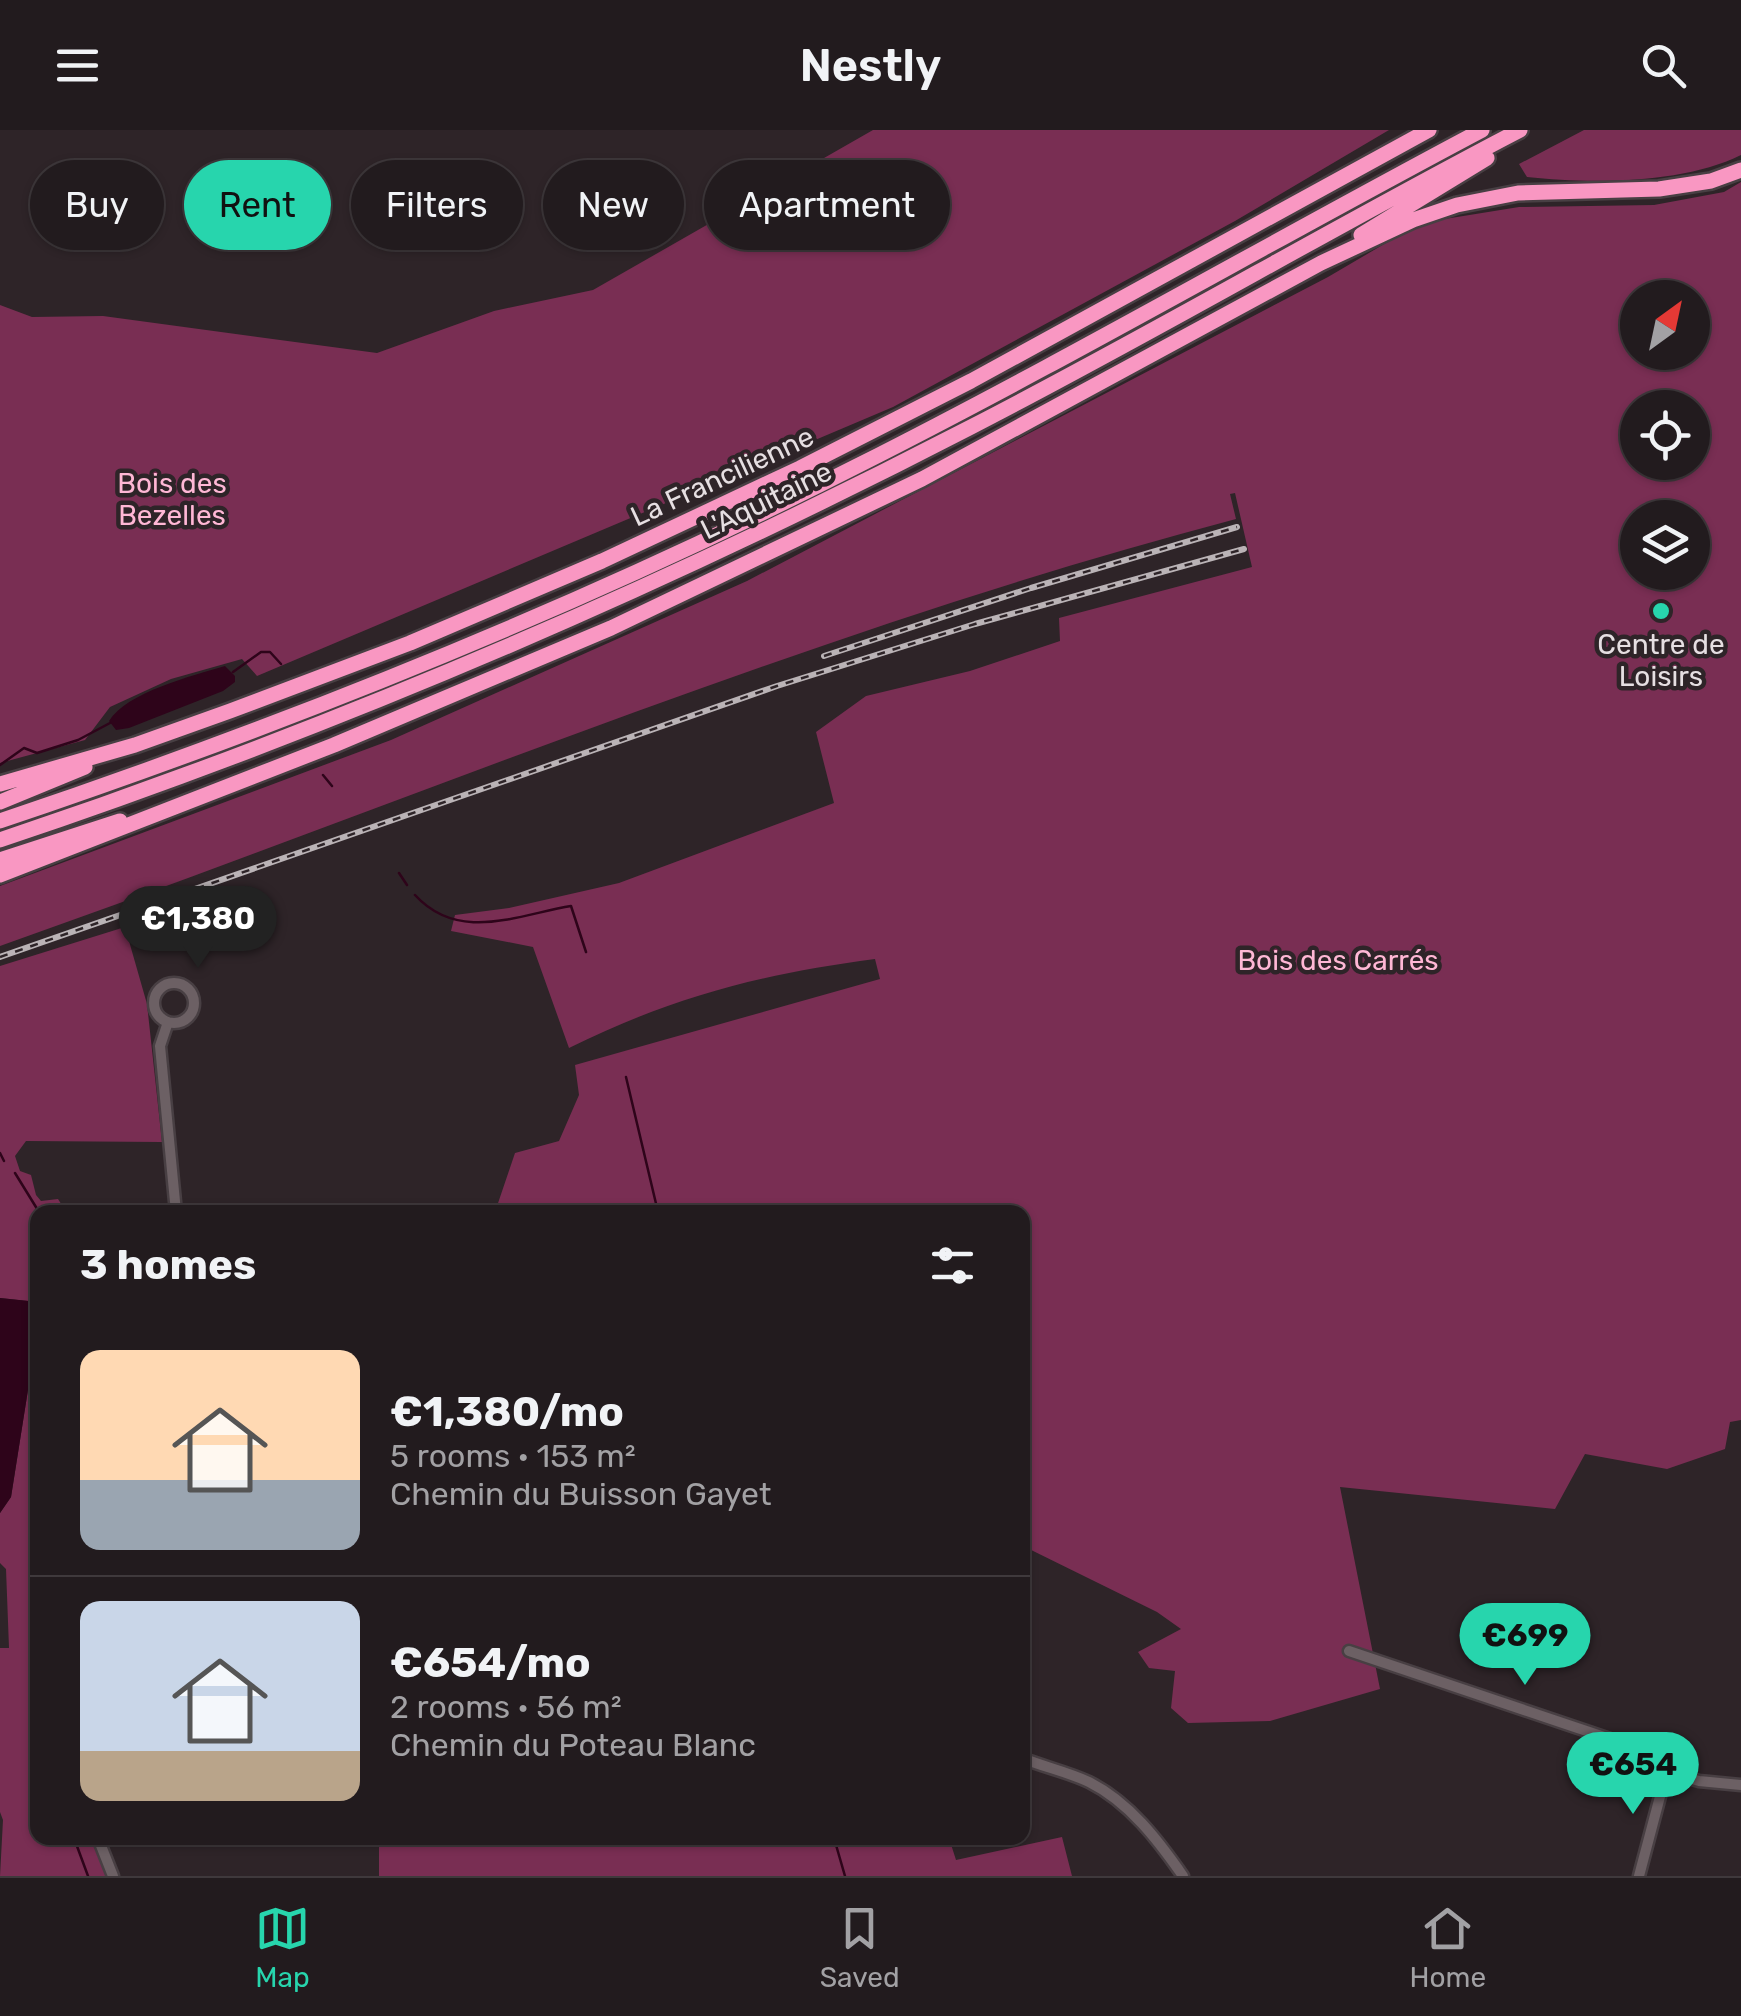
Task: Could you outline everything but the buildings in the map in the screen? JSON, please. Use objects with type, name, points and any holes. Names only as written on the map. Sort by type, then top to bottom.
[{"type":"highway","name":"La Francilienne","points":[[0,784],[135,745],[428,636],[701,516],[971,381],[1429,130]]},
{"type":"highway","name":"L'Aquitaine","points":[[0,821],[369,686],[604,587],[995,395],[1482,130]]},
{"type":"highway","name":"L'Aquitaine","points":[[0,840],[211,767],[394,695],[778,523],[971,427],[1520,130]]},
{"type":"highway","points":[[1321,262],[1535,130]]},
{"type":"highway","points":[[0,876],[527,666],[712,581],[1003,437],[1321,262],[1413,220],[1477,200],[1544,191],[1689,186],[1741,170]]},
{"type":"highway","points":[[0,802],[135,745]]},
{"type":"highway","points":[[0,860],[190,800]]},
{"type":"street","points":[[182,984],[192,993],[191,1013],[181,1021],[168,1022],[157,1014],[155,995],[164,985],[182,984]]},
{"type":"street","points":[[168,1022],[160,1046],[175,1205]]},
{"type":"street","points":[[1349,1651],[1634,1748],[1663,1761],[1668,1770],[1699,1781],[1741,1785]]},
{"type":"street","points":[[1030,1761],[1085,1780],[1107,1794],[1147,1828],[1183,1876]]},
{"type":"street","points":[[1639,1876],[1668,1770]]},
{"type":"street","points":[[101,1845],[114,1876]]},
{"type":"green space","name":"Bois des Bezelles","points":[[873,130],[1389,130],[1235,221],[893,407],[257,676],[242,659],[171,679],[110,707],[85,740],[0,763],[0,305],[32,317],[103,316],[377,353],[494,311],[593,290],[663,250],[684,250],[684,238],[704,227],[704,250],[950,250],[950,160],[820,160]]},
{"type":"green space","points":[[1584,130],[1741,130],[1741,155],[1692,172],[1636,180],[1527,177],[1519,164]]},
{"type":"green space","name":"Bois des Carrés","points":[[1741,182],[1741,1420],[1730,1422],[1725,1449],[1667,1469],[1585,1454],[1555,1509],[1340,1487],[1380,1689],[1270,1721],[1188,1723],[1171,1708],[1175,1671],[1149,1668],[1138,1652],[1181,1629],[1157,1612],[1030,1549],[1030,1205],[497,1205],[515,1153],[559,1141],[579,1095],[575,1065],[880,979],[875,959],[718,990],[644,1015],[569,1048],[533,947],[451,931],[455,915],[509,908],[619,883],[834,803],[816,732],[866,696],[970,671],[1060,641],[1059,618],[1252,567],[1235,493],[1230,494],[1236,519],[1079,563],[768,665],[0,946],[0,886],[391,740],[747,581],[1328,277],[1420,223],[1519,207],[1654,205],[1724,192]]},
{"type":"green space","points":[[125,927],[147,1004],[162,1142],[26,1141],[15,1156],[20,1171],[31,1175],[41,1201],[58,1199],[62,1205],[30,1205],[30,1301],[0,1298],[0,966]]},
{"type":"green space","points":[[30,1377],[30,1845],[97,1845],[110,1876],[0,1876],[0,1648],[9,1648],[6,1569],[0,1563],[0,1513],[11,1497]]},
{"type":"green space","points":[[1062,1837],[1072,1876],[379,1876],[379,1845],[951,1845],[956,1860]]},
{"type":"shaded area","points":[[225,666],[235,676],[235,682],[223,691],[129,728],[116,730],[109,721],[145,693]]},
{"type":"shaded area","points":[[0,1298],[30,1301],[30,1377],[11,1497],[0,1513]]},
{"type":"waterway","points":[[233,672],[261,652],[270,652],[281,664]]},
{"type":"waterway","points":[[0,765],[24,748],[37,753],[78,740],[110,723]]},
{"type":"waterway","points":[[323,775],[332,786]]},
{"type":"waterway","points":[[399,873],[407,885]]},
{"type":"waterway","points":[[415,895],[432,910],[469,922],[510,919],[571,906],[586,952]]},
{"type":"waterway","points":[[626,1077],[656,1205]]},
{"type":"waterway","points":[[0,1153],[4,1161]]},
{"type":"waterway","points":[[15,1173],[35,1205]]},
{"type":"waterway","points":[[77,1845],[88,1876]]},
{"type":"waterway","points":[[836,1845],[845,1876]]},
{"type":"railway","points":[[824,656],[1031,588],[1237,527]]},
{"type":"railway","points":[[0,957],[777,686],[975,624],[1244,549]]},
{"type":"place","name":"Centre de Loisirs","points":[[1661,611]]}]
